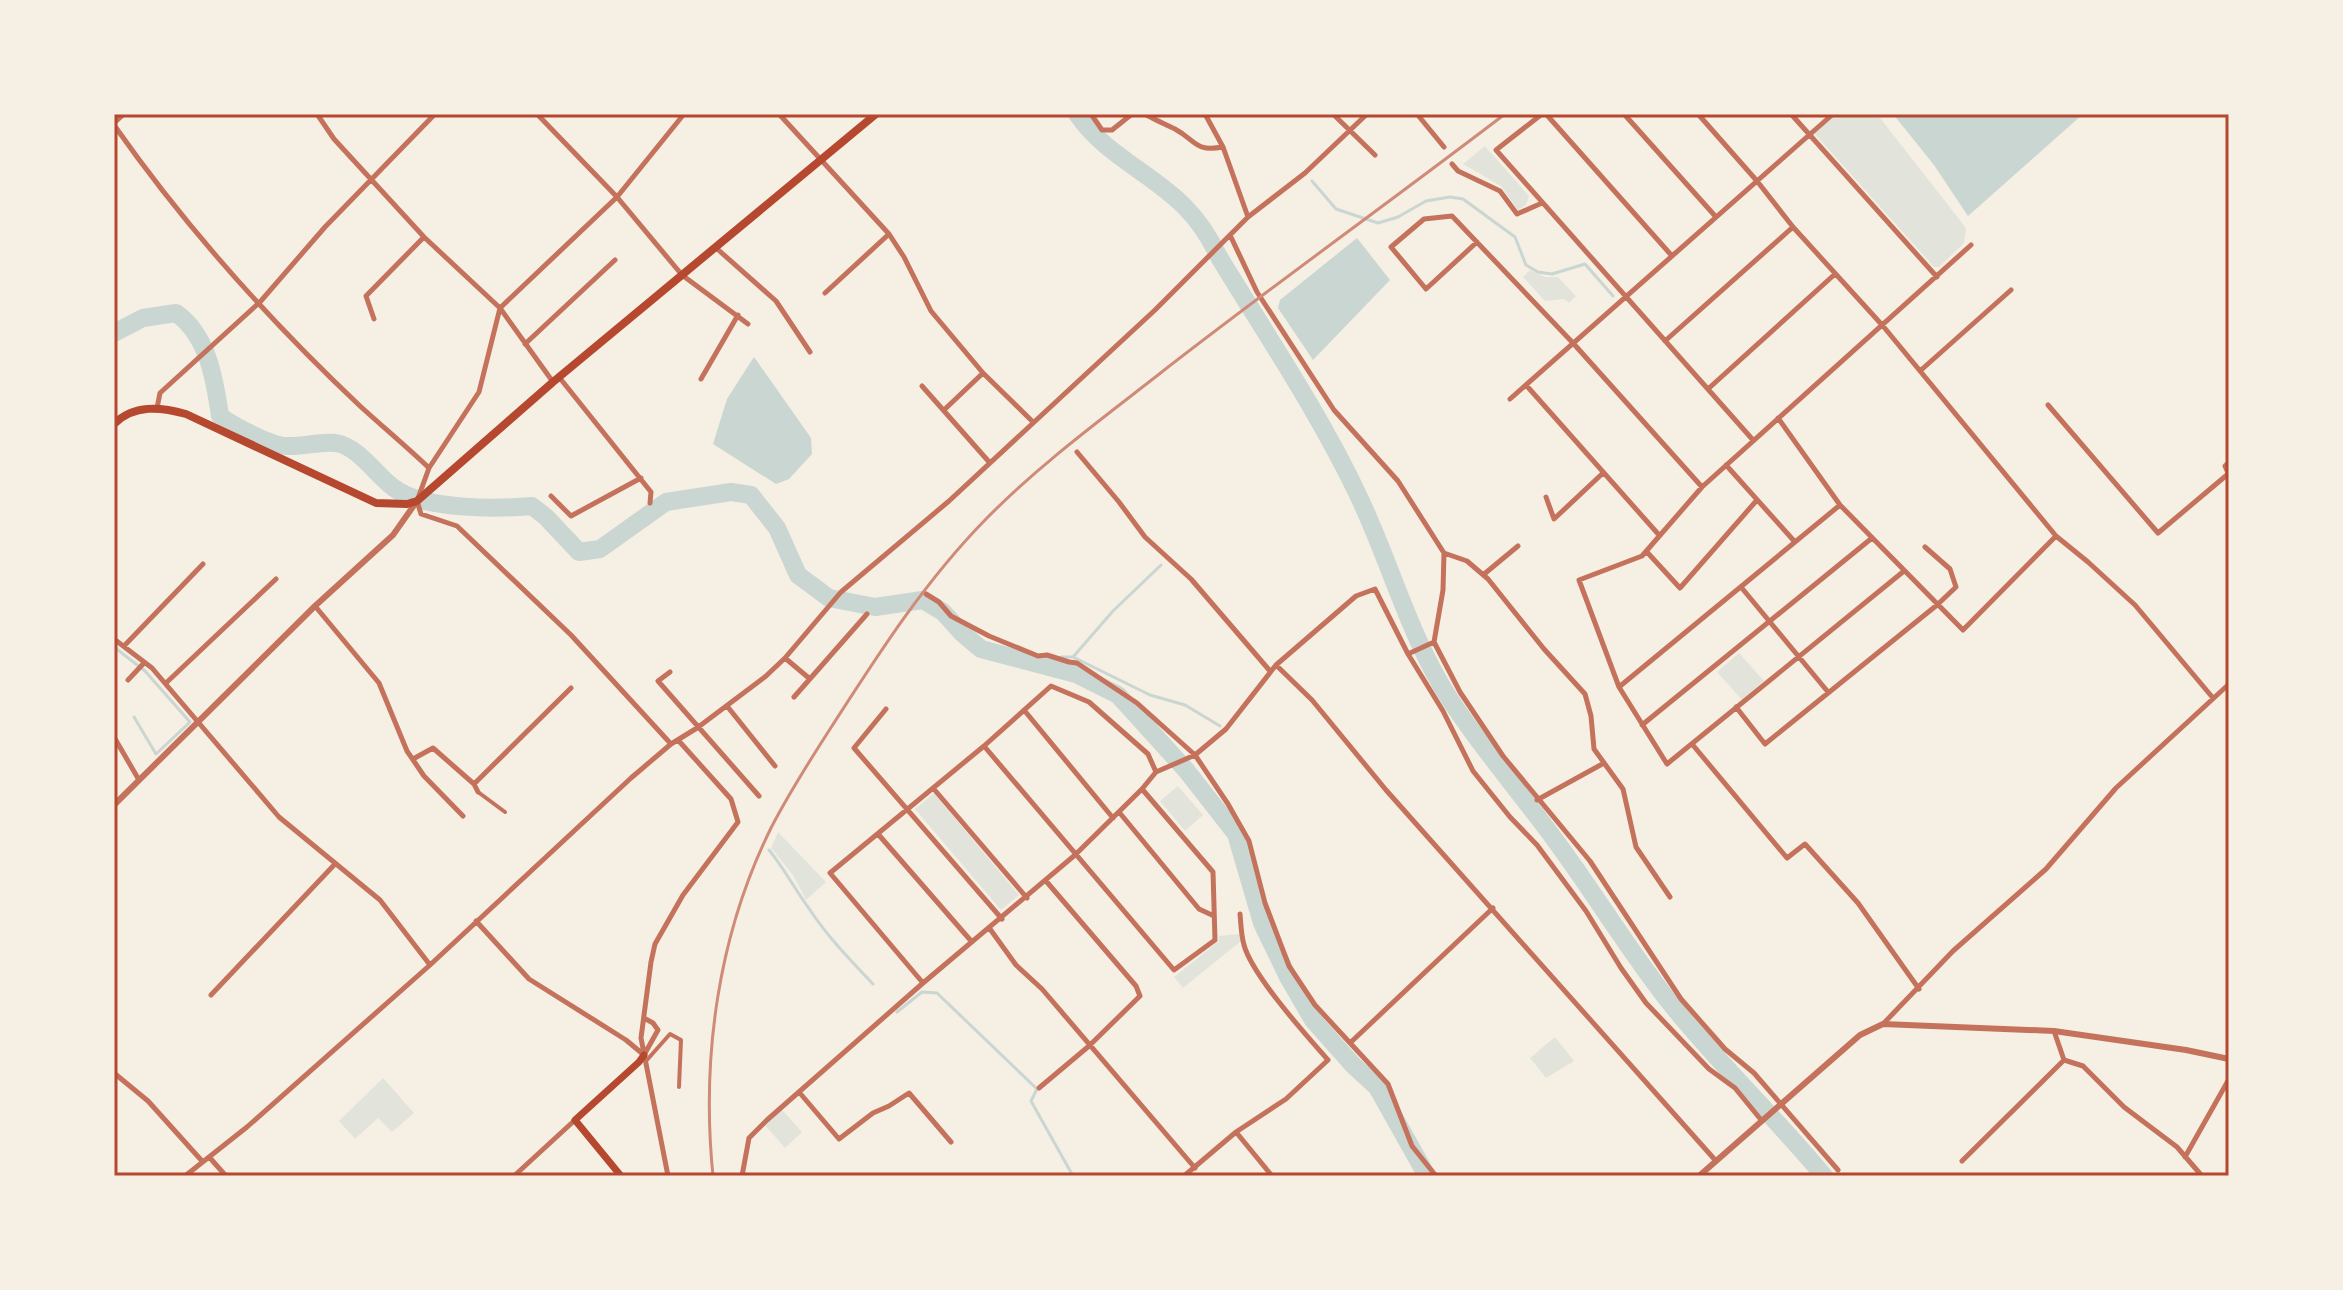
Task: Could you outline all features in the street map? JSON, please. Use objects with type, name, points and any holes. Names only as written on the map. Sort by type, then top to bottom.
[{"type":"highway","points":[[114,424],[127,413],[157,408],[186,414],[376,503],[407,504],[417,501],[556,380],[876,114]]},
{"type":"main road","points":[[621,1176],[575,1120],[645,1058]]},
{"type":"street","points":[[124,114],[114,124],[156,184],[287,333],[429,468]]},
{"type":"street","points":[[317,114],[334,139],[424,237],[500,308],[525,344],[641,478],[651,492],[650,503]]},
{"type":"street","points":[[157,408],[160,393],[260,302],[325,227],[435,114]]},
{"type":"street","points":[[537,114],[617,197],[682,275],[748,324]]},
{"type":"street","points":[[114,805],[315,606],[393,535],[417,501],[429,468],[479,392],[500,308],[617,197],[684,114]]},
{"type":"street","points":[[779,114],[889,234],[931,311],[983,373],[1033,422]]},
{"type":"street","points":[[1091,114],[1102,130],[1112,130],[1132,114]]},
{"type":"street","points":[[1145,114],[1174,128],[1195,146],[1206,150],[1223,147]]},
{"type":"street","points":[[1205,114],[1223,147],[1248,217]]},
{"type":"street","points":[[1333,114],[1375,155]]},
{"type":"street","points":[[185,1176],[210,1158],[430,965],[607,799],[671,744],[727,706],[785,658],[840,594],[990,463],[1155,310],[1248,217],[1305,173],[1367,114]]},
{"type":"street","points":[[1417,114],[1444,147]]},
{"type":"street","points":[[1672,256],[1544,114],[1496,150],[1753,440]]},
{"type":"street","points":[[1624,114],[1716,217]]},
{"type":"street","points":[[1698,114],[1793,227],[1883,326],[2056,536],[2135,605],[2213,698]]},
{"type":"street","points":[[1791,114],[1937,277]]},
{"type":"street","points":[[1510,399],[1833,114]]},
{"type":"street","points":[[1452,164],[1458,171],[1500,191],[1517,214],[1542,203]]},
{"type":"street","points":[[1477,242],[1426,289],[1391,247],[1424,219],[1452,216],[1477,242],[1573,343],[1702,487]]},
{"type":"street","points":[[1665,341],[1793,227]]},
{"type":"street","points":[[825,293],[889,234]]},
{"type":"street","points":[[1230,235],[1257,292],[1334,410],[1398,481],[1444,553],[1443,590],[1432,642],[1460,692],[1503,756],[1590,861],[1681,999],[1725,1049],[1754,1073],[1838,1170]]},
{"type":"street","points":[[374,319],[366,296],[424,237]]},
{"type":"street","points":[[1904,571],[1667,764],[1619,687],[1579,580],[1642,556],[1702,487],[1971,245]]},
{"type":"street","points":[[715,246],[776,301],[810,352]]},
{"type":"street","points":[[525,344],[615,260]]},
{"type":"street","points":[[1708,389],[1835,274]]},
{"type":"street","points":[[1920,371],[2011,290]]},
{"type":"street","points":[[701,379],[738,315]]},
{"type":"street","points":[[944,410],[983,373]]},
{"type":"street","points":[[1526,385],[1659,535]]},
{"type":"street","points":[[922,386],[990,463]]},
{"type":"street","points":[[2048,405],[2158,533],[2229,474],[2225,466],[2229,462]]},
{"type":"street","points":[[1778,418],[1840,505],[1963,630],[2056,536]]},
{"type":"street","points":[[1077,452],[1145,537],[1191,579],[1270,671]]},
{"type":"street","points":[[1726,465],[1795,542]]},
{"type":"street","points":[[1546,497],[1554,519],[1604,473]]},
{"type":"street","points":[[551,496],[571,516],[641,478]]},
{"type":"street","points":[[1646,551],[1680,588],[1757,500]]},
{"type":"street","points":[[417,501],[421,514],[457,526],[492,558],[571,635],[671,744]]},
{"type":"street","points":[[1619,687],[1840,505]]},
{"type":"street","points":[[1642,725],[1872,538]]},
{"type":"street","points":[[1483,575],[1518,546]]},
{"type":"street","points":[[1736,707],[1765,744],[1937,605],[1956,587],[1950,569],[1925,547]]},
{"type":"street","points":[[1444,553],[1467,561],[1483,575],[1585,694],[1594,749],[1623,789],[1636,847],[1670,897]]},
{"type":"street","points":[[124,646],[203,564]]},
{"type":"street","points":[[166,683],[276,579]]},
{"type":"street","points":[[1741,587],[1828,692]]},
{"type":"street","points":[[742,1176],[749,1138],[923,983],[1075,855],[1156,772],[1192,756],[1226,729],[1276,665],[1356,596],[1375,589],[1473,771],[1562,878],[1646,1003],[1709,1069],[1735,1088],[1763,1120]]},
{"type":"street","points":[[926,594],[939,602],[951,616],[989,636],[1038,656],[1047,655],[1077,663],[1137,703],[1192,756],[1249,841],[1265,903],[1289,966],[1315,1005],[1388,1084],[1412,1146],[1436,1176]]},
{"type":"street","points":[[315,606],[379,683],[407,751],[426,778],[463,816]]},
{"type":"street","points":[[794,697],[867,614]]},
{"type":"street","points":[[114,639],[152,668],[166,683],[279,817],[380,900],[430,965]]},
{"type":"street","points":[[1410,652],[1432,642]]},
{"type":"street","points":[[785,658],[810,679]]},
{"type":"street","points":[[128,680],[144,663]]},
{"type":"street","points":[[1276,665],[1312,700],[1386,790],[1716,1161]]},
{"type":"street","points":[[670,672],[658,681],[759,796]]},
{"type":"street","points":[[1699,1176],[1860,1035],[1883,1024],[1953,951],[2046,869],[2116,788],[2229,684]]},
{"type":"street","points":[[923,983],[830,873],[984,746],[1051,686],[1067,690],[1089,702],[1148,754],[1156,772]]},
{"type":"street","points":[[474,784],[571,688]]},
{"type":"street","points":[[727,706],[775,766]]},
{"type":"street","points":[[886,709],[854,748],[1002,919]]},
{"type":"street","points":[[1024,710],[1113,818]]},
{"type":"street","points":[[114,737],[139,780]]},
{"type":"street","points":[[668,1176],[641,1038],[655,944],[683,895],[738,822],[731,799],[678,740]]},
{"type":"street","points":[[1692,744],[1787,858],[1805,844],[1858,903],[1919,989]]},
{"type":"street","points":[[984,746],[1174,970],[1215,940],[1213,872],[1142,789]]},
{"type":"street","points":[[413,759],[433,748],[474,784],[478,792],[505,812]]},
{"type":"street","points":[[1537,800],[1604,763]]},
{"type":"street","points":[[933,788],[1027,898]]},
{"type":"street","points":[[1119,812],[1199,909],[1214,916]]},
{"type":"street","points":[[878,834],[972,942]]},
{"type":"street","points":[[211,995],[335,864]]},
{"type":"street","points":[[1039,1088],[1089,1046],[1140,996],[1136,986],[1046,881]]},
{"type":"street","points":[[1350,1043],[1493,908]]},
{"type":"street","points":[[1184,1176],[1236,1132],[1286,1099],[1328,1060],[1289,1015],[1259,972],[1244,947],[1240,914]]},
{"type":"street","points":[[476,921],[529,979],[626,1040],[645,1058]]},
{"type":"street","points":[[990,929],[1016,965],[1042,989],[1195,1168]]},
{"type":"street","points":[[643,1018],[658,1030],[645,1058]]},
{"type":"street","points":[[1883,1024],[2054,1031],[2229,1059]]},
{"type":"street","points":[[2054,1031],[2064,1060]]},
{"type":"street","points":[[645,1058],[670,1034],[680,1037],[679,1087]]},
{"type":"street","points":[[2064,1060],[2083,1066],[2124,1107],[2177,1147],[2202,1176]]},
{"type":"street","points":[[1962,1161],[2064,1060]]},
{"type":"street","points":[[114,1073],[148,1101],[202,1161]]},
{"type":"street","points":[[2185,1157],[2227,1088],[2229,1079]]},
{"type":"street","points":[[799,1092],[839,1139],[873,1113],[909,1093],[951,1142]]},
{"type":"street","points":[[514,1176],[575,1120]]},
{"type":"street","points":[[1236,1132],[1272,1176]]},
{"type":"street","points":[[210,1158],[226,1176]]},
{"type":"shaded area","points":[[1836,114],[1877,114],[1966,228],[1964,243],[1939,267],[1934,267],[1814,133]]},
{"type":"shaded area","points":[[1893,114],[2083,114],[1968,216],[1934,165]]},
{"type":"shaded area","points":[[1485,146],[1529,196],[1526,205],[1518,210],[1501,186],[1463,164]]},
{"type":"shaded area","points":[[1357,238],[1390,280],[1313,360],[1278,308],[1280,300]]},
{"type":"shaded area","points":[[1530,270],[1545,277],[1558,277],[1576,296],[1569,303],[1564,299],[1545,301],[1523,277]]},
{"type":"shaded area","points":[[754,357],[811,438],[812,454],[789,479],[776,484],[713,444],[727,399]]},
{"type":"shaded area","points":[[1739,653],[1764,681],[1742,700],[1717,672]]},
{"type":"shaded area","points":[[1178,786],[1203,815],[1185,831],[1160,801]]},
{"type":"shaded area","points":[[934,793],[1019,895],[1001,910],[915,809]]},
{"type":"shaded area","points":[[778,832],[826,882],[806,900],[793,875],[771,848]]},
{"type":"shaded area","points":[[1240,934],[1241,941],[1183,988],[1174,977],[1219,941],[1219,936]]},
{"type":"shaded area","points":[[1555,1037],[1574,1061],[1546,1078],[1530,1058]]},
{"type":"shaded area","points":[[383,1078],[414,1113],[392,1132],[378,1118],[355,1139],[339,1121]]},
{"type":"shaded area","points":[[782,1110],[802,1132],[785,1148],[765,1125]]},
{"type":"waterway","points":[[1077,114],[1101,141],[1171,194],[1204,230],[1344,466],[1424,652],[1451,701],[1577,870],[1671,1004],[1824,1176]]},
{"type":"waterway","points":[[1312,181],[1336,209],[1378,223],[1398,217],[1426,201],[1450,197],[1463,199],[1515,237],[1526,265],[1538,272],[1552,274],[1585,264],[1613,296]]},
{"type":"waterway","points":[[114,333],[143,318],[176,313],[187,322],[203,346],[220,416],[234,425],[280,445],[336,443],[344,446],[360,456],[394,488],[423,501],[500,508],[532,506],[579,552],[600,549],[666,502],[731,492],[751,495],[777,528],[798,575],[829,598],[875,607],[923,600],[943,612],[981,649],[1076,674],[1118,695],[1186,770],[1236,834],[1262,923],[1288,977],[1313,1020],[1377,1087],[1427,1176]]},
{"type":"waterway","points":[[1061,657],[1073,657],[1113,611],[1161,565]]},
{"type":"waterway","points":[[114,647],[145,671],[190,722],[156,754],[134,717]]},
{"type":"waterway","points":[[1073,657],[1150,695],[1185,705],[1220,726]]},
{"type":"waterway","points":[[769,850],[823,927],[873,984]]},
{"type":"waterway","points":[[897,1012],[922,992],[937,993],[1037,1089],[1031,1101],[1073,1176]]},
{"type":"railway","points":[[713,1176],[710,1132],[712,1042],[726,954],[753,869],[771,828],[808,764],[923,592],[986,519],[1070,444],[1505,114]]}]
